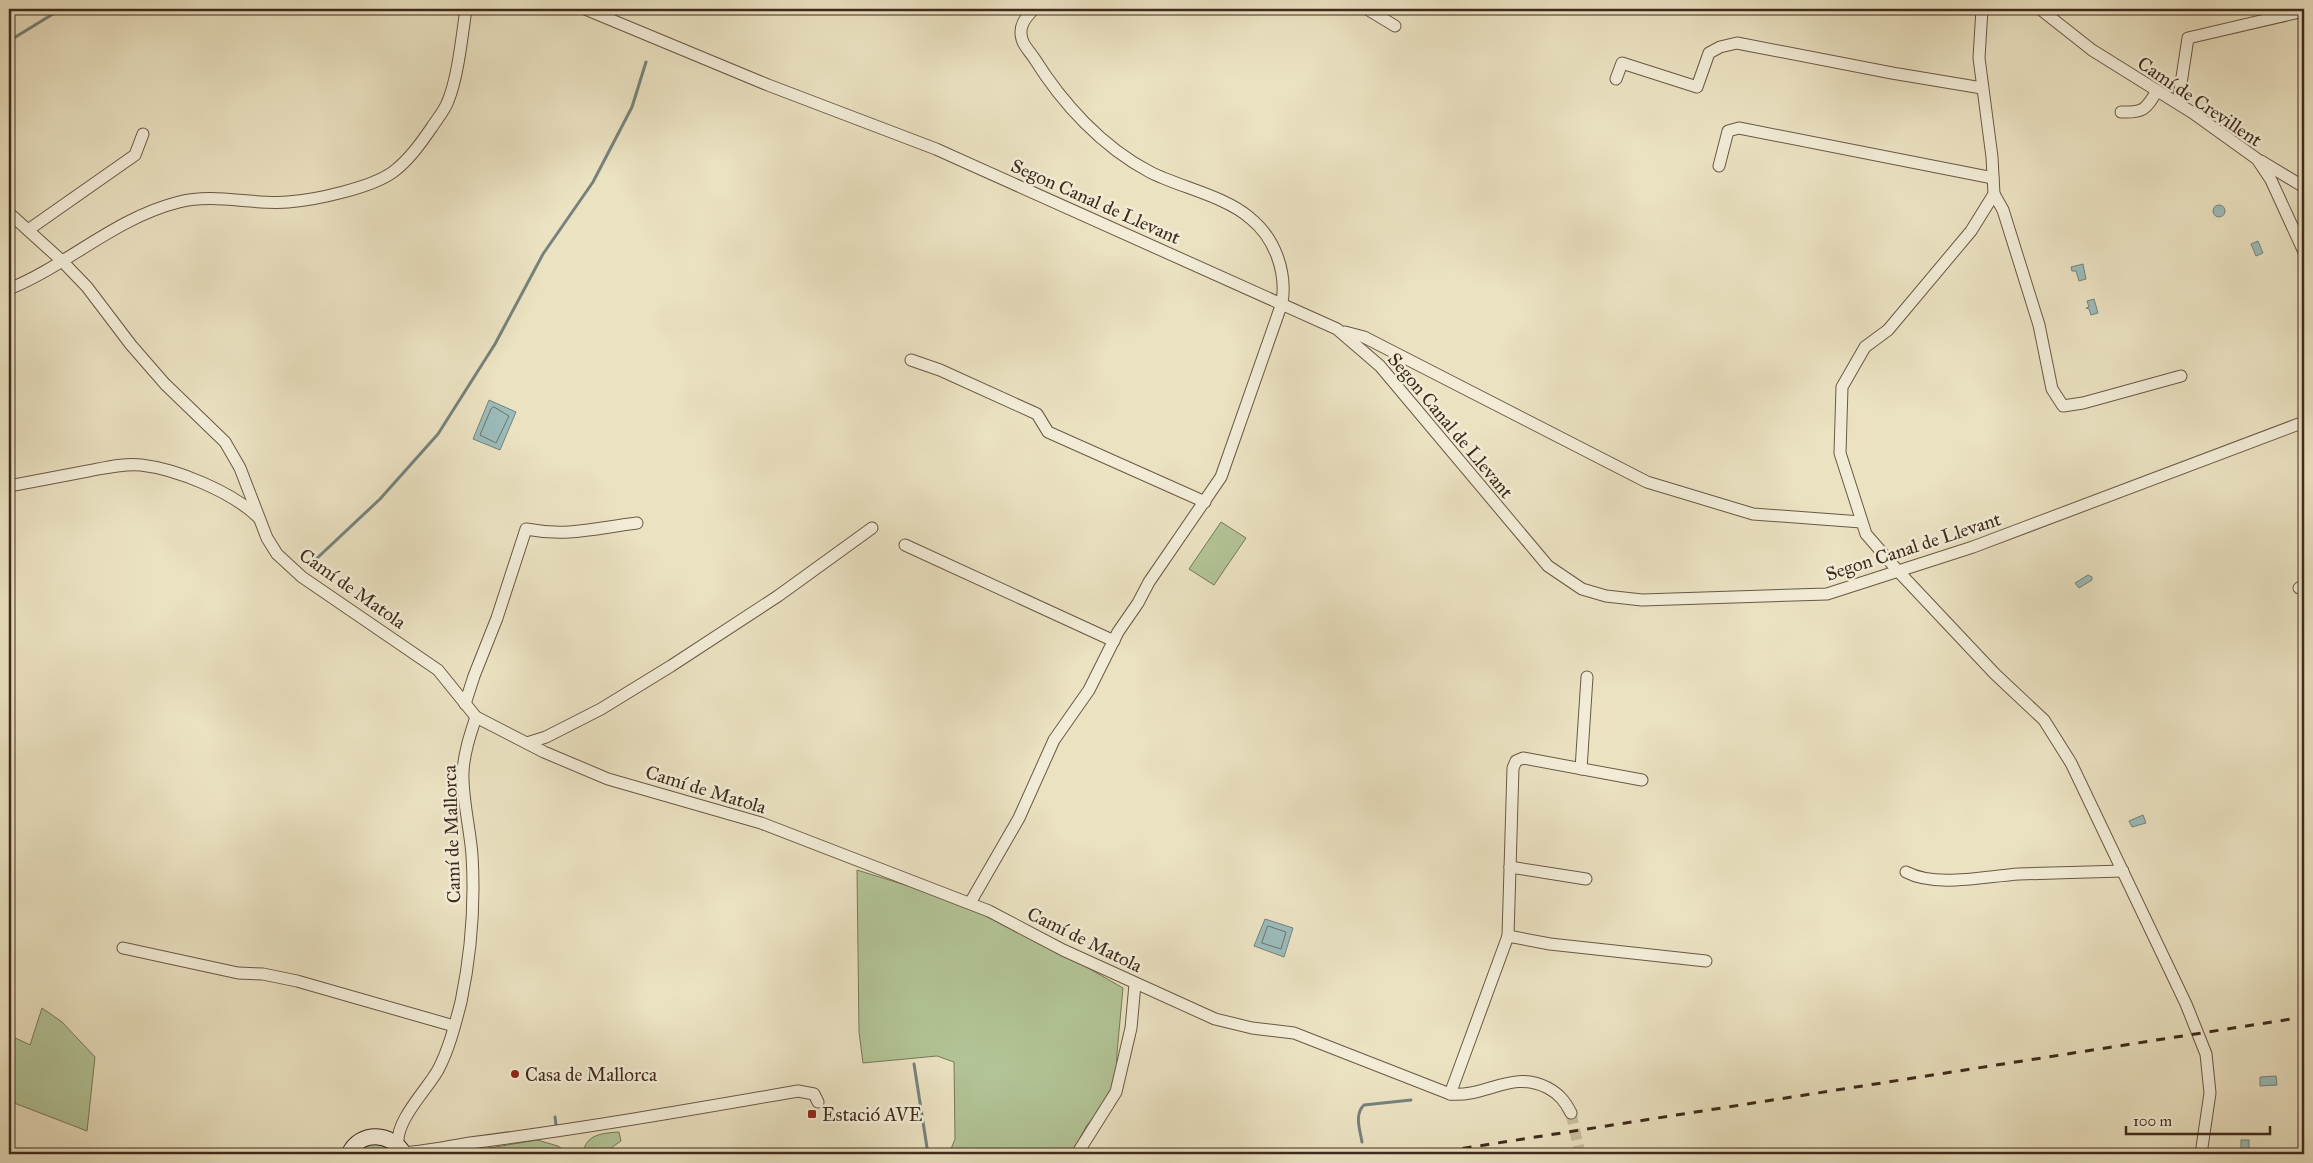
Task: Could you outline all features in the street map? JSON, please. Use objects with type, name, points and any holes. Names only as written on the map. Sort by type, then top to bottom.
[{"type":"main road","points":[[349,1154],[361,1140],[377,1136],[384,1137],[402,1150]]},
{"type":"street","points":[[9,289],[50,269],[61,260],[106,233],[145,212],[181,201],[212,199],[288,202],[336,194],[368,184],[392,173],[414,153],[448,102],[466,9]]},
{"type":"street","name":"Segon Canal de Llevant","points":[[585,9],[768,85],[936,149],[1341,331],[1380,366],[1548,566],[1582,589],[1606,596],[1642,600],[1827,594],[1973,547],[2304,422]]},
{"type":"street","points":[[970,903],[1019,818],[1054,740],[1089,690],[1114,641],[1149,582],[1221,477],[1282,303],[1283,281],[1276,252],[1264,233],[1250,217],[1219,201],[1149,172],[1114,149],[1083,121],[1044,73],[1022,39],[1021,25],[1034,9]]},
{"type":"street","points":[[1367,9],[1395,26]]},
{"type":"street","points":[[1982,9],[1980,58],[1982,88],[1992,157],[1994,194],[2003,210],[2039,324],[2052,389],[2063,406],[2083,403],[2181,376]]},
{"type":"street","name":"Camí de Crevillent","points":[[2040,9],[2092,50],[2178,103],[2257,159],[2271,180],[2304,252]]},
{"type":"street","points":[[2178,103],[2188,38],[2304,11]]},
{"type":"street","points":[[1616,79],[1622,63],[1697,87],[1709,53],[1720,47],[1737,43],[1892,73],[1982,88]]},
{"type":"street","points":[[2121,112],[2139,112],[2148,106],[2157,91]]},
{"type":"street","points":[[1719,166],[1728,131],[1740,128],[1993,178]]},
{"type":"street","points":[[28,230],[135,155],[143,134]]},
{"type":"street","points":[[2257,159],[2304,187]]},
{"type":"street","points":[[1994,194],[1971,231],[1888,330],[1865,347],[1842,387],[1840,453],[1866,534],[1898,571],[1995,674],[2044,720],[2072,762],[2186,1004],[2206,1054],[2210,1093],[2201,1154]]},
{"type":"street","name":"Camí de Matola","points":[[9,213],[61,260],[87,287],[131,345],[165,384],[226,442],[240,468],[262,520],[267,538],[277,554],[302,577],[438,670],[476,717],[527,743],[608,779],[761,824],[995,913],[1063,950],[1215,1020],[1252,1028],[1294,1033],[1450,1094],[1464,1096],[1509,1082],[1527,1080],[1554,1091],[1561,1096],[1571,1113]]},
{"type":"street","points":[[1341,331],[1364,337],[1647,482],[1753,514],[1861,522]]},
{"type":"street","points":[[911,360],[940,370],[1037,414],[1048,432],[1205,502]]},
{"type":"street","points":[[9,486],[106,468],[140,464],[175,473],[221,490],[246,505],[262,520]]},
{"type":"street","points":[[465,704],[474,676],[501,609],[526,529],[546,533],[571,534],[637,523]]},
{"type":"street","points":[[527,743],[546,736],[601,709],[671,666],[778,596],[872,528]]},
{"type":"street","points":[[905,545],[1114,641]]},
{"type":"street","points":[[1581,769],[1587,677]]},
{"type":"street","name":"Camí de Mallorca","points":[[402,1150],[398,1132],[438,1068],[454,1026],[462,994],[473,896],[472,853],[462,773],[467,745],[476,717]]},
{"type":"street","points":[[1450,1094],[1508,936],[1513,768],[1516,762],[1523,758],[1642,780]]},
{"type":"street","points":[[1510,868],[1586,879]]},
{"type":"street","points":[[1906,872],[1917,878],[1959,879],[2018,874],[2123,871]]},
{"type":"street","points":[[1508,936],[1550,944],[1706,961]]},
{"type":"street","points":[[123,948],[238,973],[263,974],[297,982],[454,1026]]},
{"type":"street","points":[[1077,1154],[1116,1092],[1131,1028],[1135,984]]},
{"type":"street","points":[[402,1150],[424,1152],[798,1091],[814,1094],[818,1102]]},
{"type":"street","name":"Camí de Mallorca","points":[[377,1136],[407,1117]]},
{"type":"green space","points":[[1221,522],[1246,538],[1214,585],[1189,569]]},
{"type":"green space","points":[[857,870],[989,911],[1123,988],[1117,1053],[1116,1092],[1087,1125],[1071,1154],[949,1154],[955,1139],[954,1062],[937,1056],[863,1063],[859,1032]]},
{"type":"green space","points":[[42,1008],[62,1022],[95,1057],[87,1131],[9,1101],[9,1035],[30,1045]]},
{"type":"green space","points":[[619,1132],[621,1141],[611,1148],[609,1154],[583,1154],[584,1147],[591,1139],[601,1134]]},
{"type":"green space","points":[[377,1139],[402,1154],[352,1154]]},
{"type":"green space","points":[[537,1140],[558,1146],[570,1154],[454,1154]]},
{"type":"water","points":[[2217,205],[2221,205],[2225,211],[2221,217],[2217,217],[2213,213],[2213,209]]},
{"type":"water","points":[[2258,241],[2263,253],[2256,256],[2251,244]]},
{"type":"water","points":[[2083,264],[2086,279],[2079,281],[2076,271],[2072,271],[2071,267]]},
{"type":"water","points":[[2094,299],[2098,313],[2091,315],[2089,309],[2086,308],[2089,307],[2087,301]]},
{"type":"water","points":[[489,400],[516,412],[500,450],[473,439]]},
{"type":"water","points":[[2088,575],[2092,577],[2092,580],[2079,588],[2075,583]]},
{"type":"water","points":[[2143,815],[2146,823],[2132,827],[2129,821]]},
{"type":"water","points":[[1265,919],[1293,928],[1284,957],[1254,946]]},
{"type":"water","points":[[2276,1076],[2277,1085],[2260,1086],[2260,1077]]},
{"type":"water","points":[[2241,1140],[2249,1140],[2249,1154],[2241,1154]]},
{"type":"waterway","points":[[9,41],[61,9]]},
{"type":"waterway","points":[[313,562],[380,499],[438,434],[495,344],[543,254],[593,182],[632,107],[646,62]]},
{"type":"waterway","points":[[914,1064],[928,1154]]},
{"type":"waterway","points":[[1362,1142],[1358,1117],[1364,1105],[1411,1100]]},
{"type":"waterway","points":[[555,1117],[556,1125]]},
{"type":"tunnel","points":[[1571,1113],[1580,1154]]},
{"type":"railway","points":[[1427,1154],[2304,1017]]},
{"type":"place","name":"Casa de Mallorca","points":[[515,1074]]},
{"type":"place","name":"Estació AVE","points":[[812,1114]]}]
